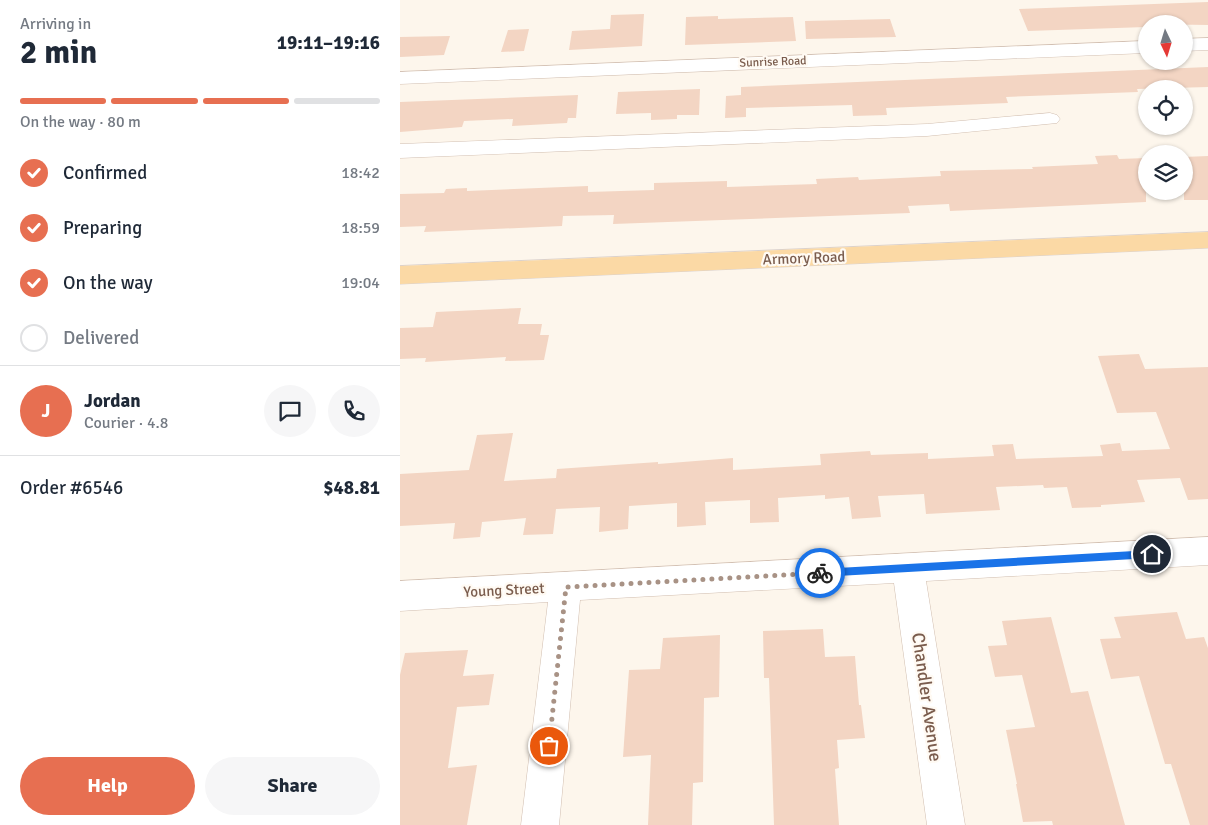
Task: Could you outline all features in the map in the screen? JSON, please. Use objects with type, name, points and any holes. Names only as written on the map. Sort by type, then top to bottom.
[{"type":"main road","name":"Armory Road","points":[[400,275],[1208,240]]},
{"type":"street","points":[[1193,45],[1208,44]]},
{"type":"street","name":"Sunrise Road","points":[[400,78],[1138,47]]},
{"type":"street","points":[[400,151],[927,130],[1050,119]]},
{"type":"street","name":"Young Street","points":[[400,596],[1208,551]]},
{"type":"street","name":"Chandler Avenue","points":[[908,568],[946,825]]},
{"type":"street","points":[[540,825],[566,587]]},
{"type":"building","points":[[1208,2],[1208,25],[1193,25],[1193,15],[1138,15],[1138,27],[1028,31],[1019,9]]},
{"type":"building","points":[[644,14],[642,46],[569,50],[572,31],[610,29],[611,15]]},
{"type":"building","points":[[718,16],[718,19],[793,17],[796,41],[685,45],[686,17]]},
{"type":"building","points":[[890,19],[896,37],[806,39],[805,21]]},
{"type":"building","points":[[529,29],[524,51],[501,52],[508,30]]},
{"type":"building","points":[[450,36],[444,55],[400,57],[400,37]]},
{"type":"building","points":[[1208,67],[1208,87],[1193,87],[1193,80],[1138,80],[1138,92],[1006,97],[1008,103],[886,108],[887,115],[853,116],[852,105],[746,108],[746,117],[725,118],[726,96],[741,95],[741,87],[1138,70],[1193,70],[1193,68]]},
{"type":"building","points":[[700,89],[699,115],[677,115],[677,119],[651,120],[651,113],[616,114],[618,92]]},
{"type":"building","points":[[578,95],[576,118],[568,118],[567,123],[512,126],[513,119],[464,121],[462,127],[400,132],[400,102]]},
{"type":"building","points":[[1117,155],[1119,159],[1138,158],[1138,200],[1146,200],[1146,202],[950,211],[949,204],[908,206],[910,213],[613,224],[614,215],[563,216],[562,226],[424,232],[426,226],[400,227],[400,194],[444,193],[446,189],[467,188],[467,191],[588,186],[588,192],[654,190],[654,183],[727,181],[727,187],[817,184],[816,179],[858,177],[859,180],[941,176],[940,171],[1033,169],[1032,167],[1098,164],[1095,156]]},
{"type":"building","points":[[1208,156],[1208,200],[1193,200],[1193,157]]},
{"type":"building","points":[[521,308],[518,324],[542,324],[540,335],[549,335],[544,360],[505,361],[506,357],[425,362],[426,358],[400,359],[400,328],[433,327],[436,312]]},
{"type":"building","points":[[1139,354],[1145,369],[1208,367],[1208,499],[1188,500],[1180,478],[1137,480],[1145,502],[1101,505],[1101,507],[1072,508],[1067,487],[1044,488],[1043,485],[996,487],[1000,510],[926,514],[924,494],[878,496],[881,517],[852,519],[849,497],[825,499],[825,495],[778,498],[779,522],[750,523],[750,500],[705,502],[706,525],[677,527],[677,503],[629,506],[628,529],[599,532],[600,507],[556,509],[553,534],[523,535],[526,518],[482,522],[480,537],[453,539],[455,523],[400,526],[400,474],[469,470],[477,435],[513,433],[504,481],[556,478],[557,469],[733,458],[733,470],[821,465],[820,454],[870,451],[871,455],[928,453],[928,459],[994,456],[992,445],[1013,444],[1016,459],[1103,456],[1100,445],[1120,443],[1122,451],[1170,449],[1156,412],[1117,413],[1098,356]]},
{"type":"building","points":[[1177,612],[1186,639],[1204,637],[1208,648],[1208,825],[1190,825],[1171,764],[1165,764],[1139,676],[1111,679],[1100,639],[1121,638],[1114,617]]},
{"type":"building","points":[[1051,617],[1071,693],[1088,691],[1125,825],[1053,825],[1052,821],[1023,822],[1006,730],[1035,727],[1022,675],[995,677],[988,646],[1007,645],[1002,621]]},
{"type":"building","points":[[823,629],[825,657],[855,656],[859,705],[861,705],[865,738],[837,740],[839,768],[835,769],[839,825],[774,825],[769,678],[764,678],[763,631]]},
{"type":"building","points":[[720,635],[719,697],[704,698],[703,782],[693,783],[692,825],[648,825],[651,755],[623,757],[629,670],[660,669],[663,638]]},
{"type":"building","points":[[468,650],[463,676],[494,674],[489,705],[457,707],[448,768],[477,765],[467,825],[400,825],[400,675],[405,653]]},
{"type":"way so far","points":[[549,746],[566,587],[820,573]]},
{"type":"route","points":[[820,573],[1152,554]]}]
